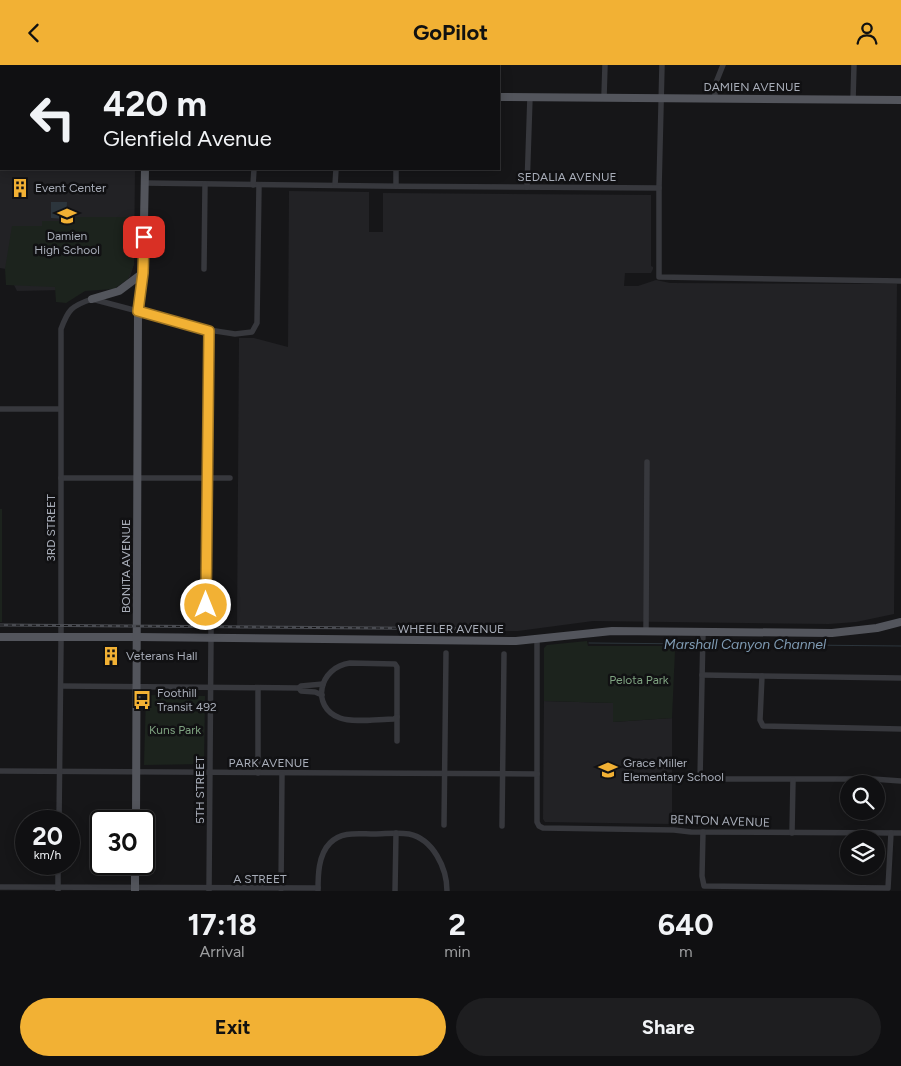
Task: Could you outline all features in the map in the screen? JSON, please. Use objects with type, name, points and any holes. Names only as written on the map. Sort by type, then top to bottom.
[{"type":"main road","name":"DAMIEN AVENUE","points":[[500,97],[901,100]]},
{"type":"main road","name":"BONITA AVENUE","points":[[136,810],[138,311],[143,273],[145,170]]},
{"type":"main road","points":[[92,299],[119,291],[143,273]]},
{"type":"main road","name":"WHEELER AVENUE","points":[[0,637],[516,641],[593,633],[853,632],[901,622]]},
{"type":"main road","points":[[135,875],[135,889]]},
{"type":"street","points":[[604,97],[605,65]]},
{"type":"street","points":[[662,65],[659,277],[901,281]]},
{"type":"street","points":[[715,98],[715,85],[723,65]]},
{"type":"street","points":[[853,100],[854,65]]},
{"type":"street","points":[[528,187],[530,97]]},
{"type":"street","points":[[92,299],[209,331],[235,334],[252,332],[257,323],[256,185],[254,170]]},
{"type":"street","points":[[335,185],[336,170]]},
{"type":"street","points":[[396,170],[396,186]]},
{"type":"street","name":"SEDALIA AVENUE","points":[[145,183],[468,188],[659,188]]},
{"type":"street","points":[[204,269],[206,184]]},
{"type":"street","name":"3RD STREET","points":[[59,810],[61,329],[67,313],[78,303],[92,299]]},
{"type":"street","name":"5TH STREET","points":[[209,331],[206,605],[211,626],[209,890]]},
{"type":"street","points":[[0,409],[60,409]]},
{"type":"street","points":[[646,632],[647,462]]},
{"type":"street","points":[[61,478],[230,478]]},
{"type":"street","points":[[703,632],[700,779],[873,779],[901,781]]},
{"type":"street","points":[[537,639],[537,774]]},
{"type":"street","points":[[444,825],[446,653]]},
{"type":"street","points":[[502,826],[504,654]]},
{"type":"street","points":[[397,717],[394,719],[339,718],[327,707],[322,695],[326,677],[333,669],[342,664],[395,664],[397,667],[397,717],[397,741]]},
{"type":"street","points":[[702,675],[901,677]]},
{"type":"street","points":[[762,676],[760,720],[763,726],[901,729]]},
{"type":"street","points":[[61,686],[299,688],[301,685],[323,684]]},
{"type":"street","points":[[258,688],[258,773]]},
{"type":"street","points":[[299,688],[301,691],[315,692],[322,695]]},
{"type":"street","name":"PARK AVENUE","points":[[0,771],[444,775],[537,774]]},
{"type":"street","points":[[281,889],[282,774]]},
{"type":"street","name":"BENTON AVENUE","points":[[537,774],[537,822],[543,828],[674,829],[691,832],[901,833]]},
{"type":"street","points":[[792,833],[793,780]]},
{"type":"street","points":[[703,832],[702,875],[704,886],[793,889],[888,888],[891,833]]},
{"type":"street","name":"A STREET","points":[[0,887],[58,890],[318,890],[320,861],[329,844],[351,833],[396,833],[410,834],[434,851],[441,862],[445,874],[446,891]]},
{"type":"street","points":[[395,891],[396,833]]},
{"type":"street","points":[[58,875],[58,890]]},
{"type":"shaded area","name":"Damien High School","points":[[0,170],[135,170],[134,264],[130,277],[118,286],[108,289],[17,291],[6,269],[0,268]]},
{"type":"shaded area","points":[[289,191],[369,192],[369,232],[383,232],[383,193],[651,195],[651,266],[653,269],[651,273],[625,273],[624,286],[638,286],[656,280],[670,283],[897,284],[894,614],[856,622],[829,624],[593,621],[518,631],[237,629],[239,338],[254,338],[288,347]]},
{"type":"shaded area","points":[[51,202],[67,202],[66,219],[51,218]]},
{"type":"shaded area","name":"Grace Miller Elementary School","points":[[544,701],[613,703],[613,722],[672,718],[672,824],[545,822],[543,819]]},
{"type":"green space","points":[[70,217],[134,217],[134,264],[128,279],[114,289],[85,291],[66,303],[56,302],[55,287],[6,285],[5,269],[12,226],[42,226],[42,221],[66,221]]},
{"type":"green space","points":[[0,509],[2,509],[2,622],[0,622]]},
{"type":"green space","name":"Pelota Park","points":[[587,641],[588,646],[673,646],[675,650],[672,718],[613,722],[613,703],[544,701],[544,648],[547,645]]},
{"type":"green space","name":"Kuns Park","points":[[146,695],[205,696],[204,764],[144,765]]},
{"type":"waterway","name":"Marshall Canyon Channel","points":[[589,643],[700,644]]},
{"type":"waterway","name":"Marshall Canyon Channel","points":[[704,644],[901,646]]},
{"type":"railway","points":[[0,625],[501,629]]},
{"type":"place","name":"Event Center","points":[[20,188]]},
{"type":"place","name":"Damien High School","points":[[67,216]]},
{"type":"place","name":"Veterans Hall","points":[[111,656]]},
{"type":"place","name":"Foothill Transit 492","points":[[142,700]]},
{"type":"place","name":"Grace Miller Elementary School","points":[[608,770]]},
{"type":"route","points":[[144,237],[143,273],[138,311],[209,331],[206,605]]}]
